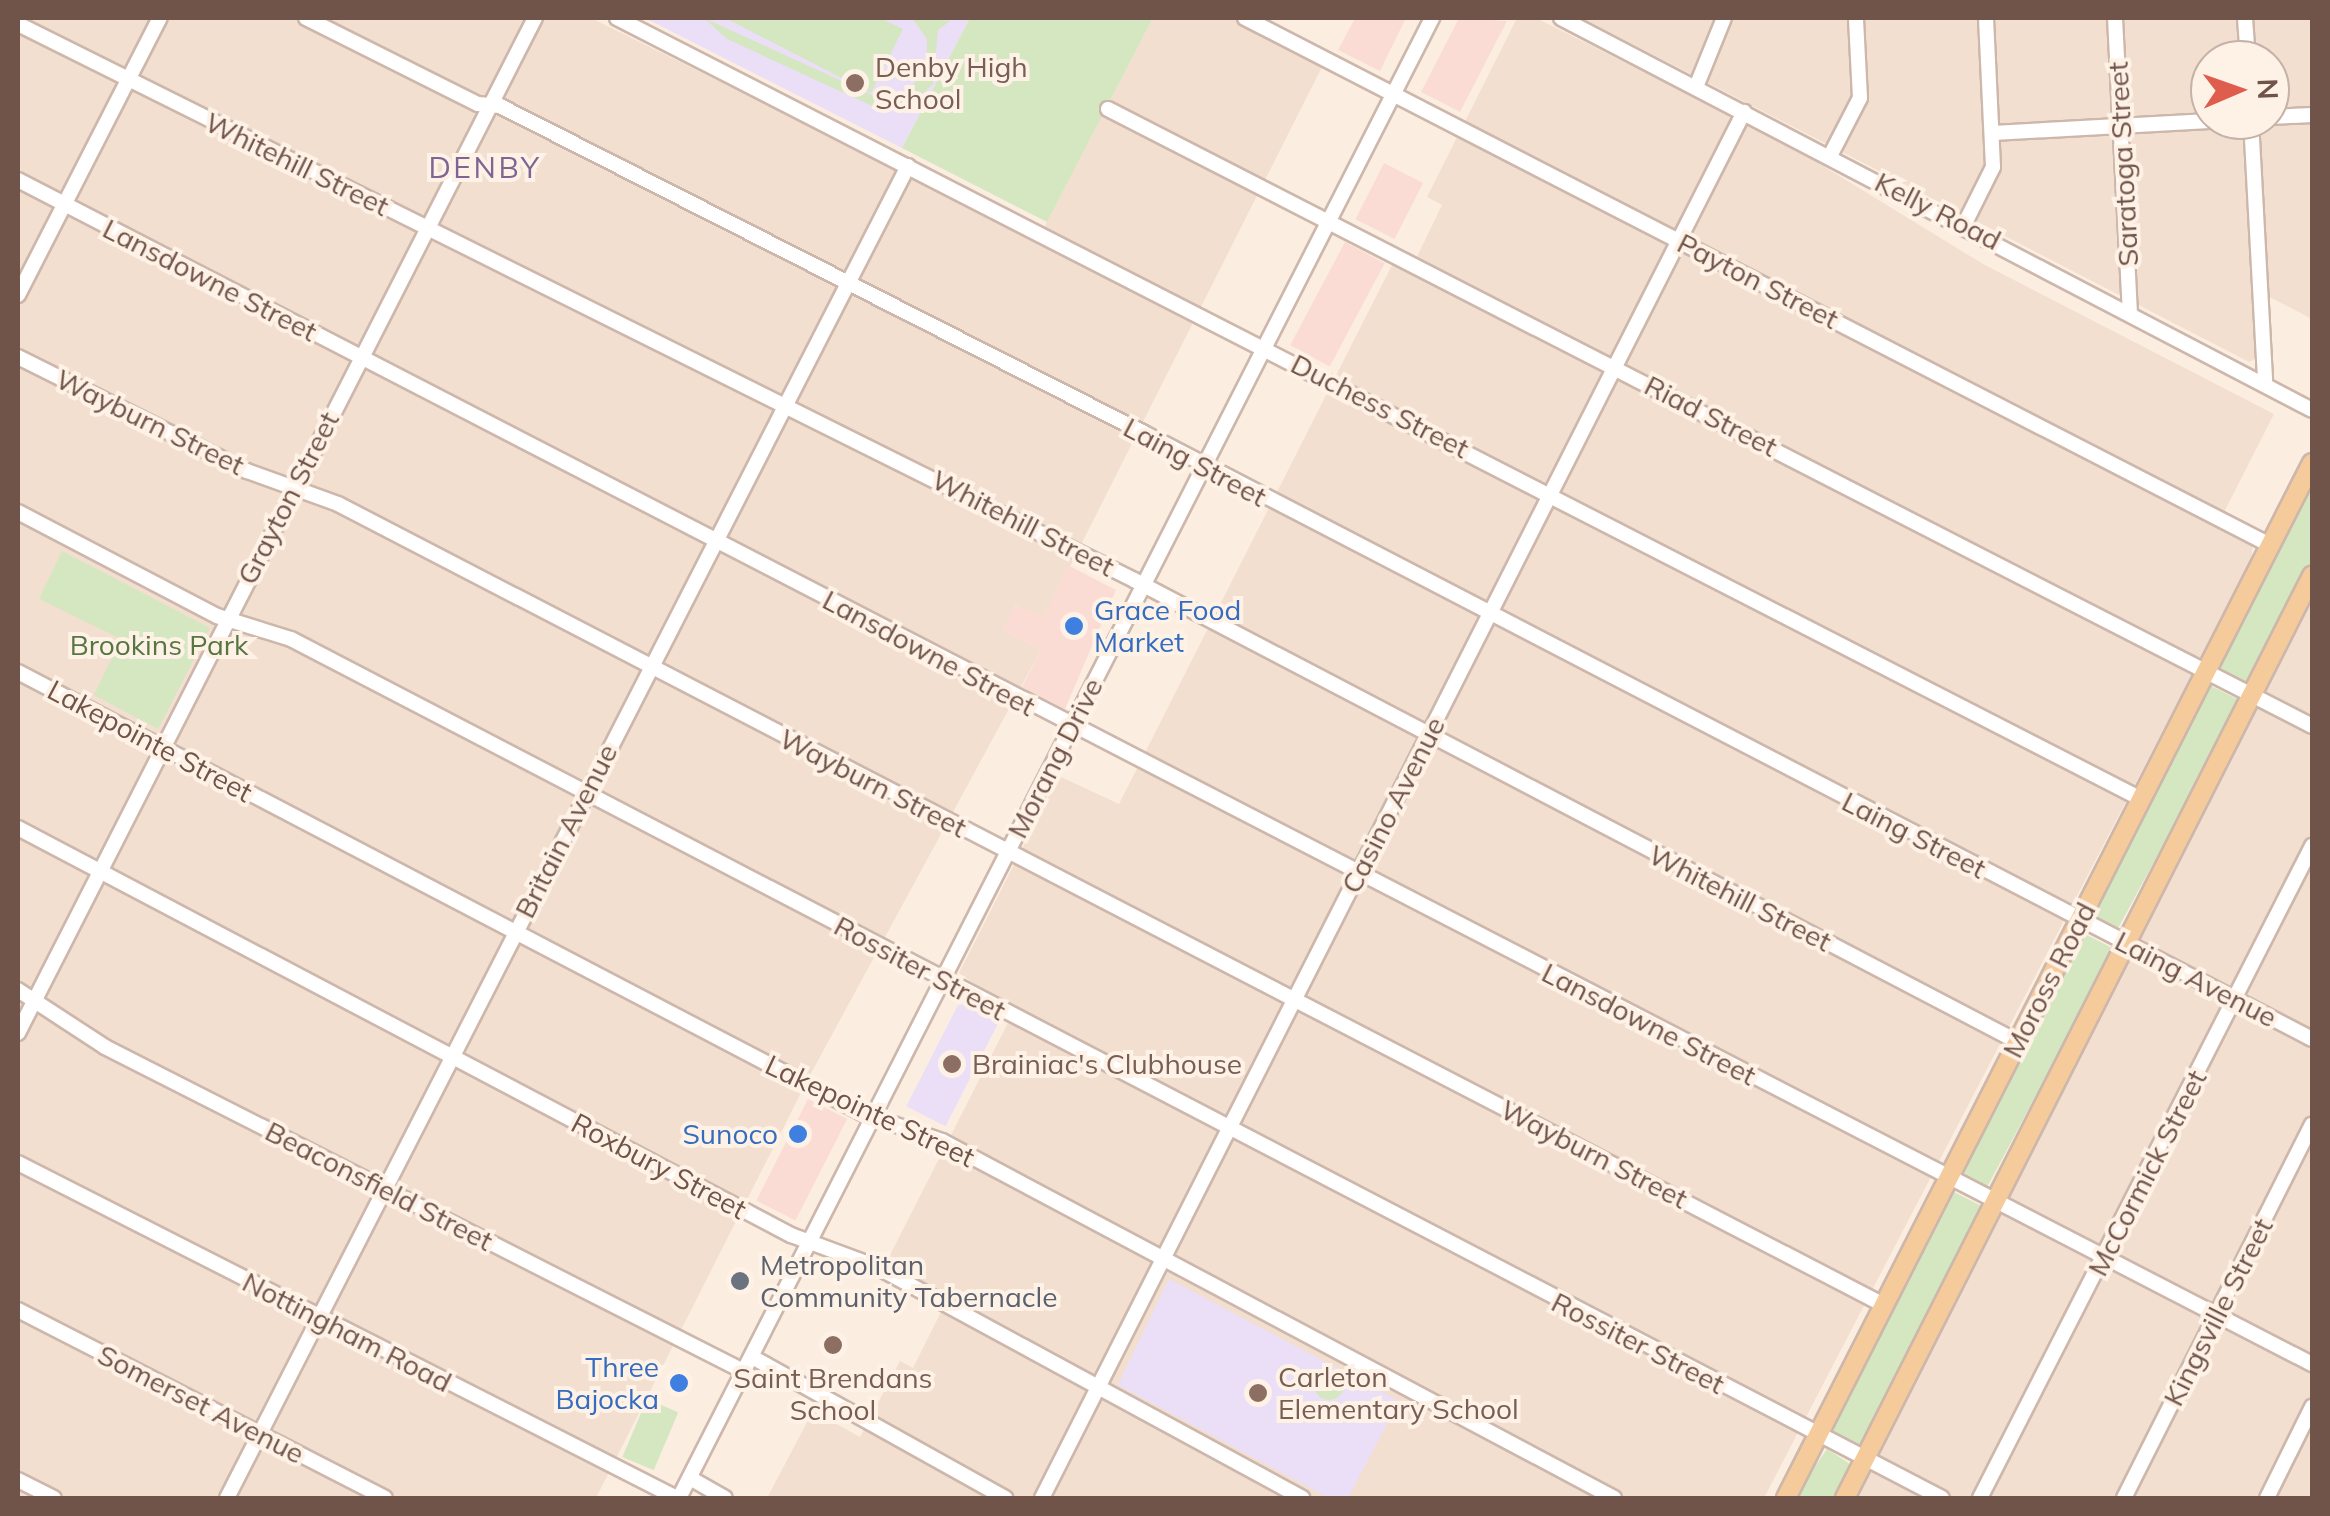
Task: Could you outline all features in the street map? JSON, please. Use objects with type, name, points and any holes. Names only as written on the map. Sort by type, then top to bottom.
[{"type":"main road","name":"Moross Road","points":[[1786,1498],[2312,462]]},
{"type":"main road","name":"Moross Road","points":[[1845,1498],[2312,576]]},
{"type":"street","points":[[18,294],[160,18]]},
{"type":"street","name":"Laing Street","points":[[306,18],[847,282],[2080,920]]},
{"type":"street","name":"Grayton Street","points":[[18,1033],[535,18]]},
{"type":"street","name":"Duchess Street","points":[[618,18],[1264,346],[2141,800]]},
{"type":"street","name":"Payton Street","points":[[1245,18],[2270,545]]},
{"type":"street","name":"Morang Drive","points":[[678,1498],[1432,18]]},
{"type":"street","name":"Kelly Road","points":[[1563,18],[2130,311],[2312,410]]},
{"type":"street","points":[[1696,87],[1724,18]]},
{"type":"street","points":[[1830,156],[1860,98],[1856,18]]},
{"type":"street","points":[[1964,225],[1993,167],[1986,18]]},
{"type":"street","name":"Saratoga Street","points":[[2116,18],[2130,311]]},
{"type":"street","name":"Whitehill Street","points":[[18,24],[785,403],[2018,1042]]},
{"type":"street","name":"Riad Street","points":[[1108,109],[2312,726]]},
{"type":"street","name":"Casino Avenue","points":[[1042,1498],[1744,112]]},
{"type":"street","points":[[1993,134],[2190,122]]},
{"type":"street","points":[[2252,140],[2264,382]]},
{"type":"street","name":"Britain Avenue","points":[[227,1498],[908,166]]},
{"type":"street","name":"Lansdowne Street","points":[[18,180],[2312,1364]]},
{"type":"street","name":"Wayburn Street","points":[[18,356],[294,487],[650,667],[1884,1304]]},
{"type":"street","name":"Rossiter Street","points":[[18,512],[227,617],[291,639],[1942,1498]]},
{"type":"street","name":"Lakepointe Street","points":[[18,672],[514,932],[1163,1259],[1614,1498]]},
{"type":"street","name":"Roxbury Street","points":[[18,828],[450,1057],[810,1240],[878,1266],[1302,1498]]},
{"type":"street","name":"McCormick Street","points":[[1980,1498],[2312,846]]},
{"type":"street","name":"Laing Avenue","points":[[2080,920],[2312,1039]]},
{"type":"street","name":"Beaconsfield Street","points":[[18,990],[105,1046],[745,1372]]},
{"type":"street","name":"Kingsville Street","points":[[2124,1498],[2312,1125]]},
{"type":"street","name":"Nottingham Road","points":[[18,1163],[678,1498]]},
{"type":"street","name":"Somerset Avenue","points":[[18,1310],[385,1498]]},
{"type":"street","points":[[752,1357],[1004,1498]]},
{"type":"street","points":[[2266,1498],[2312,1407]]},
{"type":"street","points":[[690,1478],[725,1498]]},
{"type":"street","points":[[18,1480],[54,1498]]},
{"type":"shaded area","points":[[18,18],[591,18],[1038,239],[1153,18],[1231,18],[1323,65],[1044,618],[1015,605],[1003,631],[1041,650],[809,1077],[596,1498],[18,1498]]},
{"type":"shaded area","name":"Denby High School","points":[[645,18],[970,18],[902,148]]},
{"type":"shaded area","points":[[1355,18],[1406,18],[1380,71],[1338,50]]},
{"type":"shaded area","points":[[1459,18],[1507,21],[1460,112],[1421,92]]},
{"type":"shaded area","points":[[1517,18],[1536,18],[1784,142],[1983,264],[2274,414],[2217,526],[2253,544],[2251,561],[1764,1498],[767,1498],[813,1411],[860,1437],[900,1361],[913,1368],[948,1298],[886,1263],[1014,1011],[959,973],[1059,776],[1119,804],[1394,261],[1411,269],[1442,205],[1427,197]]},
{"type":"shaded area","points":[[1582,18],[2312,18],[2312,319],[2256,290],[2257,358],[2249,362]]},
{"type":"shaded area","points":[[1384,163],[1423,183],[1395,239],[1355,219]]},
{"type":"shaded area","points":[[1345,242],[1385,263],[1330,366],[1290,345]]},
{"type":"shaded area","points":[[1068,565],[1116,590],[1065,709],[1022,687],[1041,650],[1003,631],[1014,605],[1044,617]]},
{"type":"shaded area","points":[[2312,599],[2312,1498],[1856,1498],[2027,1162]]},
{"type":"shaded area","name":"Brainiac's Clubhouse","points":[[959,1003],[998,1023],[946,1126],[906,1106]]},
{"type":"shaded area","points":[[808,1099],[847,1119],[795,1221],[756,1201]]},
{"type":"shaded area","name":"Carleton Elementary School","points":[[1169,1279],[1399,1401],[1348,1498],[1329,1498],[1118,1385]]},
{"type":"green space","points":[[704,18],[881,99],[907,92],[926,69],[927,39],[912,18],[950,21],[938,30],[933,84],[913,103],[883,111],[727,39]]},
{"type":"green space","points":[[880,18],[903,29],[871,93],[729,20]]},
{"type":"green space","points":[[970,18],[1153,18],[1047,222],[902,148]]},
{"type":"green space","points":[[2312,476],[2312,563],[2253,680],[2243,683],[2218,668]]},
{"type":"green space","name":"Brookins Park","points":[[62,551],[210,628],[158,729],[94,695],[121,639],[39,599]]},
{"type":"green space","points":[[2207,684],[2241,701],[2117,930],[2091,913]]},
{"type":"green space","points":[[2083,933],[2114,949],[1986,1189],[1961,1172]]},
{"type":"green space","points":[[1952,1191],[1983,1207],[1861,1447],[1830,1431]]},
{"type":"green space","points":[[1329,1370],[1340,1374],[1344,1385],[1340,1396],[1329,1400],[1318,1396],[1314,1385],[1318,1374]]},
{"type":"green space","points":[[647,1399],[678,1412],[654,1470],[622,1457]]},
{"type":"green space","points":[[1827,1449],[1853,1466],[1838,1498],[1793,1498]]},
{"type":"place","name":"Denby High School","points":[[855,83]]},
{"type":"place","name":"Grace Food Market","points":[[1074,626]]},
{"type":"place","name":"Brainiac's Clubhouse","points":[[952,1064]]},
{"type":"place","name":"Sunoco","points":[[798,1134]]},
{"type":"place","name":"Metropolitan Community Tabernacle","points":[[740,1281]]},
{"type":"place","name":"Saint Brendans School","points":[[833,1345]]},
{"type":"place","name":"Three Bajocka","points":[[679,1383]]},
{"type":"place","name":"Carleton Elementary School","points":[[1258,1393]]},
{"type":"district","name":"DENBY","points":[[485,167]]}]
